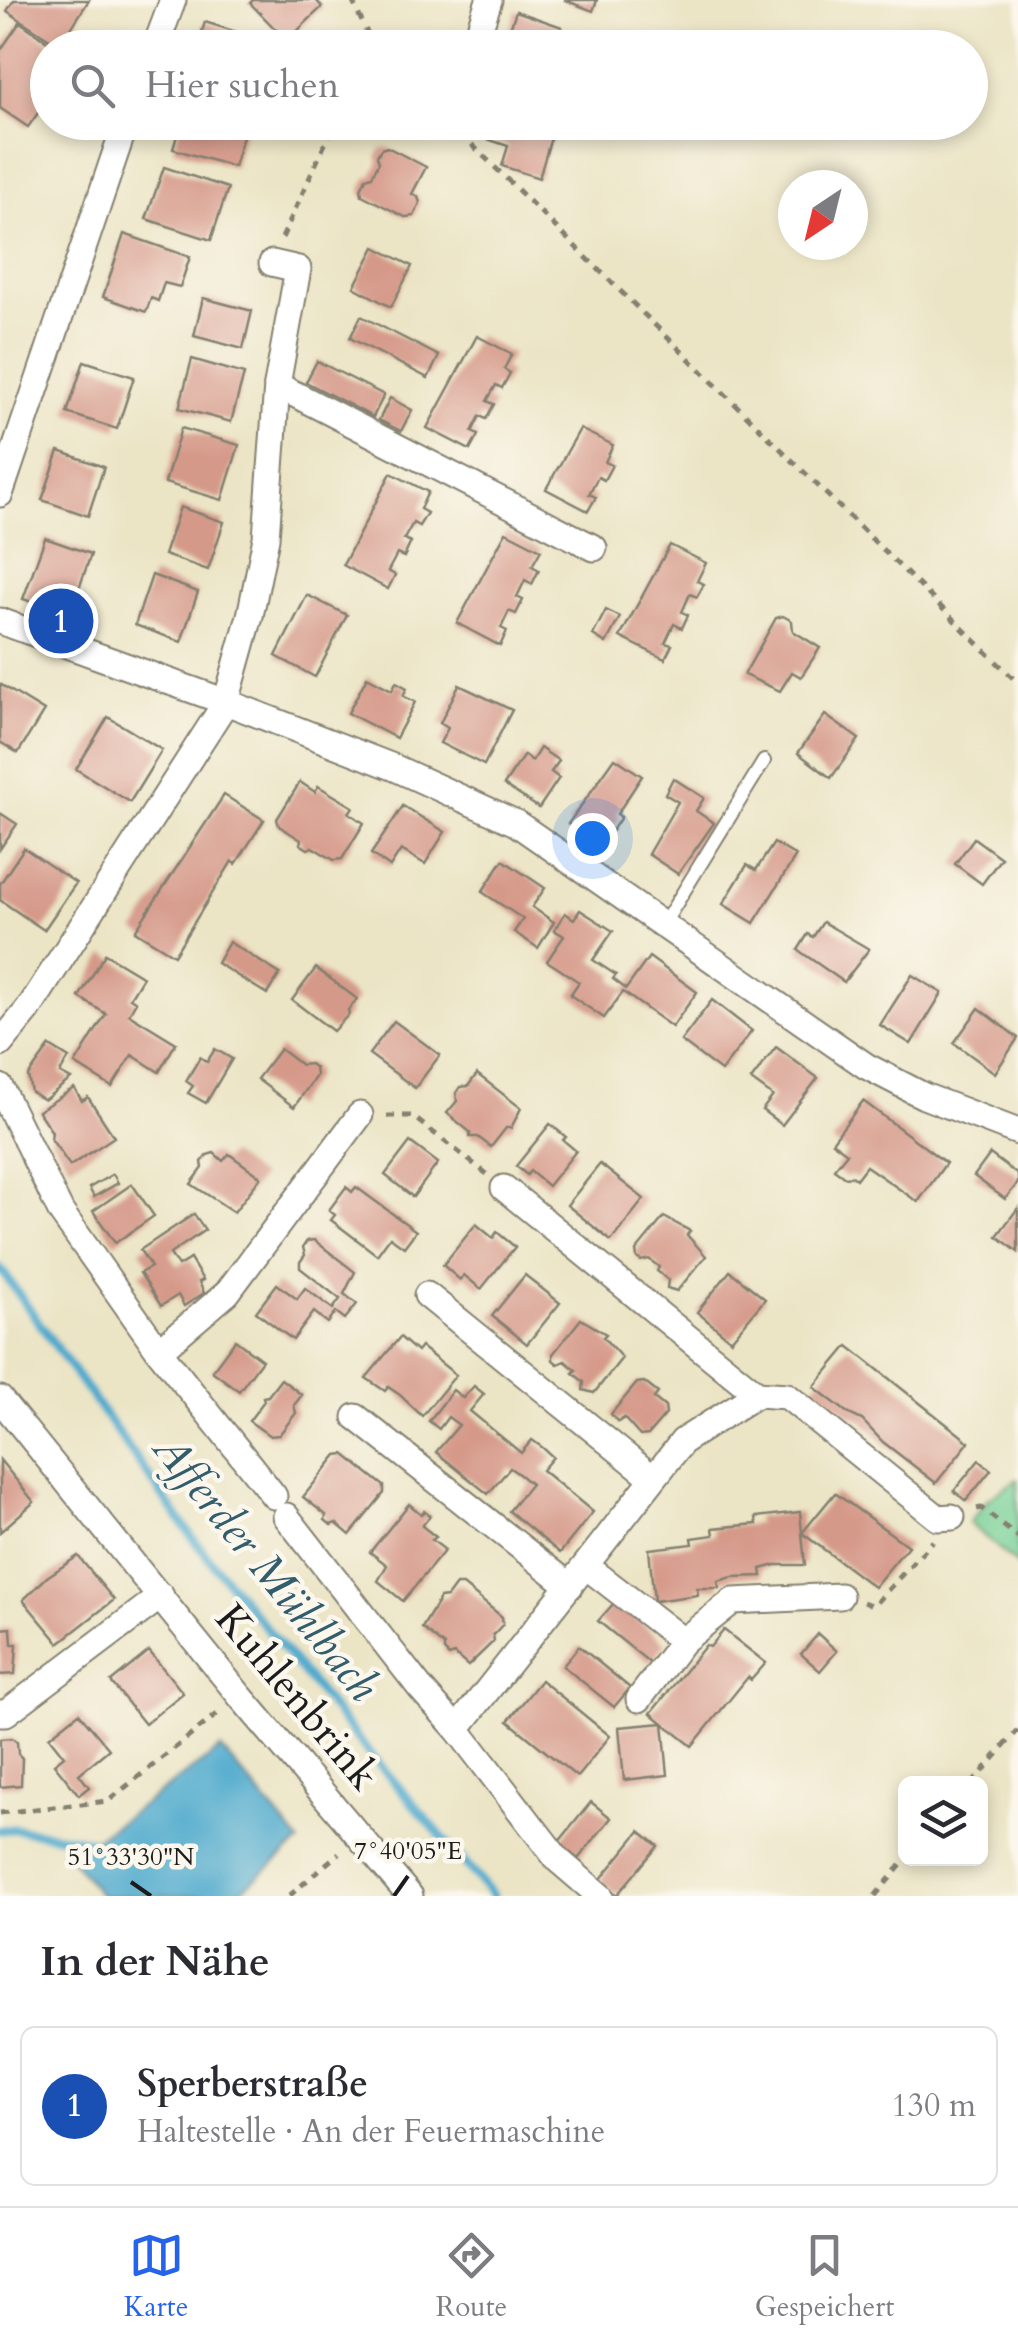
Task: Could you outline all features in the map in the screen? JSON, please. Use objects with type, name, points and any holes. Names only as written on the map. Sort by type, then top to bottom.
[{"type":"street","points":[[162,30],[173,0]]},
{"type":"street","points":[[479,30],[489,0]]},
{"type":"street","points":[[0,494],[120,140]]},
{"type":"street","points":[[0,1044],[28,1010],[226,702],[266,538],[277,385],[298,269],[272,263]]},
{"type":"street","points":[[277,385],[594,548]]},
{"type":"street","points":[[0,620],[393,767],[516,822],[866,1066],[924,1096],[1018,1132]]},
{"type":"street","points":[[0,1088],[62,1212],[159,1350],[558,1860],[600,1896]]},
{"type":"street","points":[[159,1350],[227,1293],[360,1116]]},
{"type":"street","points":[[504,1188],[757,1394],[787,1396],[945,1518]]},
{"type":"street","points":[[427,1295],[653,1478]]},
{"type":"street","points":[[457,1729],[683,1442],[757,1394]]},
{"type":"street","name":"Kuhlenbrink","points":[[4,1411],[410,1896]]},
{"type":"street","points":[[356,1417],[578,1576],[683,1641]]},
{"type":"street","name":"Kuhlenbrink","points":[[0,1713],[6,1713],[161,1596]]},
{"type":"street","points":[[639,1699],[683,1641],[732,1601],[840,1596]]},
{"type":"lane","points":[[664,926],[764,761]]},
{"type":"path","points":[[352,0],[364,30]]},
{"type":"path","points":[[272,263],[327,140]]},
{"type":"path","points":[[467,140],[1018,683]]},
{"type":"path","points":[[360,1116],[412,1116],[504,1188]]},
{"type":"path","points":[[840,1596],[873,1606],[934,1540],[945,1518],[981,1508],[1018,1537]]},
{"type":"path","points":[[0,1813],[108,1801],[240,1696]]},
{"type":"path","points":[[979,1776],[1018,1730]]},
{"type":"path","points":[[289,1896],[360,1834]]},
{"type":"path","points":[[875,1896],[901,1866]]},
{"type":"green space","points":[[1018,1479],[1018,1565],[969,1523],[988,1499]]},
{"type":"water","points":[[221,1749],[300,1842],[234,1896],[101,1896],[63,1849],[92,1841]]},
{"type":"building","points":[[14,0],[89,0],[70,30],[36,30],[7,11]]},
{"type":"building","points":[[316,0],[322,7],[298,30],[276,30],[250,3]]},
{"type":"building","points":[[564,0],[597,0],[593,11]]},
{"type":"building","points":[[516,11],[562,27],[561,30],[509,30]]},
{"type":"building","points":[[20,22],[31,30],[28,127],[0,108],[0,51]]},
{"type":"building","points":[[205,22],[230,30],[203,30]]},
{"type":"building","points":[[176,140],[242,140],[234,167],[173,149]]},
{"type":"building","points":[[490,140],[550,140],[539,178],[502,166],[508,146]]},
{"type":"building","points":[[387,147],[426,167],[412,194],[420,203],[414,216],[405,217],[362,195],[366,178],[372,176],[379,162],[377,156]]},
{"type":"building","points":[[164,167],[228,188],[211,240],[146,219]]},
{"type":"building","points":[[124,234],[190,257],[180,287],[164,283],[158,301],[151,298],[146,312],[103,297]]},
{"type":"building","points":[[375,247],[412,266],[391,307],[354,287]]},
{"type":"building","points":[[203,298],[252,311],[243,349],[194,336]]},
{"type":"building","points":[[361,316],[439,356],[428,378],[350,338]]},
{"type":"building","points":[[477,336],[512,354],[504,369],[510,373],[502,388],[496,385],[487,401],[494,404],[486,419],[480,416],[472,432],[478,435],[470,450],[427,428]]},
{"type":"building","points":[[192,359],[244,374],[231,422],[179,408]]},
{"type":"building","points":[[84,361],[134,377],[117,429],[67,413]]},
{"type":"building","points":[[317,361],[384,395],[373,417],[306,382]]},
{"type":"building","points":[[390,398],[412,410],[401,431],[379,420]]},
{"type":"building","points":[[181,428],[239,445],[222,500],[165,483]]},
{"type":"building","points":[[580,429],[613,445],[605,462],[612,465],[604,480],[598,477],[589,494],[596,497],[588,511],[546,489]]},
{"type":"building","points":[[59,451],[104,467],[88,516],[42,500]]},
{"type":"building","points":[[391,473],[428,492],[420,509],[427,513],[419,526],[413,523],[404,539],[411,542],[404,557],[397,554],[388,571],[395,575],[388,589],[343,565]]},
{"type":"building","points":[[180,507],[224,522],[208,570],[164,555]]},
{"type":"building","points":[[506,532],[541,550],[532,566],[539,570],[532,584],[525,580],[517,597],[523,600],[516,614],[509,611],[501,628],[507,631],[500,646],[457,623]]},
{"type":"building","points":[[45,538],[91,554],[70,615],[23,599]]},
{"type":"building","points":[[670,545],[706,563],[697,581],[704,584],[697,597],[690,594],[682,612],[688,615],[682,628],[674,624],[665,643],[672,645],[665,659],[620,637]]},
{"type":"building","points":[[152,575],[198,592],[181,642],[135,625]]},
{"type":"building","points":[[307,595],[347,615],[315,677],[276,656]]},
{"type":"building","points":[[606,610],[620,617],[606,643],[593,635]]},
{"type":"building","points":[[783,616],[792,621],[793,631],[820,648],[801,677],[792,672],[780,691],[744,675],[776,618]]},
{"type":"building","points":[[367,677],[392,690],[396,682],[407,688],[403,696],[415,702],[396,738],[348,713]]},
{"type":"building","points":[[0,684],[44,711],[18,753],[0,742]]},
{"type":"building","points":[[459,685],[512,710],[484,765],[440,743],[448,728],[440,723]]},
{"type":"building","points":[[825,715],[859,739],[831,778],[798,753]]},
{"type":"building","points":[[108,717],[162,750],[130,802],[76,769]]},
{"type":"building","points":[[540,748],[559,761],[551,772],[559,778],[539,808],[504,785],[524,755],[532,761]]},
{"type":"building","points":[[615,758],[642,776],[601,847],[568,824]]},
{"type":"building","points":[[673,778],[704,798],[696,811],[714,823],[678,874],[648,854],[678,802],[665,794]]},
{"type":"building","points":[[300,782],[315,792],[318,786],[353,807],[349,813],[364,823],[342,859],[334,860],[312,847],[308,849],[279,826],[277,819]]},
{"type":"building","points":[[224,795],[264,820],[236,864],[232,861],[174,955],[135,931]]},
{"type":"building","points":[[403,806],[445,832],[425,864],[401,850],[390,867],[371,854]]},
{"type":"building","points":[[0,813],[17,824],[0,849]]},
{"type":"building","points":[[974,838],[1001,858],[982,884],[955,864]]},
{"type":"building","points":[[774,843],[796,856],[754,923],[723,904],[747,865],[756,870]]},
{"type":"building","points":[[24,848],[76,883],[44,930],[0,900],[0,884]]},
{"type":"building","points":[[503,860],[545,888],[532,907],[554,922],[538,948],[514,932],[523,919],[482,892]]},
{"type":"building","points":[[580,910],[613,931],[593,960],[616,975],[613,979],[626,989],[649,957],[697,992],[672,1027],[623,992],[604,1018],[570,995],[579,982],[547,961],[564,936],[554,930],[565,913],[574,919]]},
{"type":"building","points":[[823,922],[869,949],[844,982],[798,950],[808,934],[813,937]]},
{"type":"building","points":[[229,942],[280,974],[267,994],[217,963]]},
{"type":"building","points":[[105,954],[143,977],[130,998],[136,1002],[129,1014],[176,1043],[159,1072],[132,1055],[112,1087],[75,1064],[106,1014],[79,997]]},
{"type":"building","points":[[316,968],[357,999],[333,1031],[292,1000]]},
{"type":"building","points":[[912,975],[942,993],[911,1044],[880,1025]]},
{"type":"building","points":[[712,1000],[752,1031],[721,1071],[681,1041]]},
{"type":"building","points":[[979,1008],[1018,1038],[995,1073],[954,1043]]},
{"type":"building","points":[[394,1021],[440,1055],[415,1088],[369,1054]]},
{"type":"building","points":[[50,1046],[69,1058],[60,1073],[71,1079],[44,1100],[31,1092],[28,1076]]},
{"type":"building","points":[[776,1047],[818,1078],[782,1125],[762,1110],[773,1096],[751,1080]]},
{"type":"building","points":[[215,1049],[232,1059],[206,1103],[188,1093],[193,1086],[186,1081],[200,1057],[207,1062]]},
{"type":"building","points":[[280,1049],[301,1065],[315,1068],[316,1076],[294,1107],[257,1079]]},
{"type":"building","points":[[477,1074],[521,1108],[511,1128],[506,1128],[491,1147],[478,1137],[470,1137],[470,1132],[447,1113],[457,1101],[460,1087],[468,1086]]},
{"type":"building","points":[[74,1088],[82,1101],[88,1097],[114,1137],[70,1166],[38,1111]]},
{"type":"building","points":[[863,1101],[946,1163],[918,1202],[866,1166],[856,1179],[834,1169],[847,1153],[832,1142]]},
{"type":"building","points":[[550,1124],[576,1151],[548,1186],[530,1171],[527,1175],[516,1166]]},
{"type":"building","points":[[410,1142],[438,1163],[413,1197],[385,1175]]},
{"type":"building","points":[[214,1153],[223,1161],[229,1154],[261,1177],[234,1212],[191,1184],[207,1155]]},
{"type":"building","points":[[990,1154],[1018,1175],[1018,1183],[1005,1199],[974,1176]]},
{"type":"building","points":[[600,1164],[644,1199],[611,1241],[567,1205]]},
{"type":"building","points":[[113,1174],[118,1183],[94,1197],[89,1188]]},
{"type":"building","points":[[132,1184],[154,1216],[115,1243],[93,1211]]},
{"type":"building","points":[[346,1187],[352,1192],[356,1187],[416,1231],[404,1247],[390,1237],[377,1255],[331,1220],[335,1215],[329,1210]]},
{"type":"building","points":[[1018,1208],[1018,1252],[997,1236]]},
{"type":"building","points":[[194,1214],[205,1230],[170,1254],[178,1266],[190,1259],[203,1280],[199,1282],[204,1293],[184,1306],[178,1295],[161,1306],[140,1273],[151,1267],[140,1250]]},
{"type":"building","points":[[664,1217],[690,1231],[687,1235],[706,1256],[677,1291],[667,1288],[668,1280],[657,1271],[659,1267],[649,1259],[637,1258],[636,1251]]},
{"type":"building","points":[[476,1224],[493,1238],[497,1232],[515,1247],[481,1289],[464,1275],[460,1280],[443,1265]]},
{"type":"building","points":[[314,1240],[355,1272],[344,1294],[357,1304],[345,1319],[336,1312],[328,1323],[314,1312],[293,1340],[256,1312],[277,1284],[297,1299],[305,1288],[333,1309],[340,1299],[300,1268],[305,1255],[303,1247]]},
{"type":"building","points":[[730,1271],[765,1299],[731,1340],[697,1312]]},
{"type":"building","points":[[525,1275],[560,1303],[527,1344],[492,1316]]},
{"type":"building","points":[[581,1319],[606,1334],[603,1337],[622,1358],[594,1393],[583,1390],[584,1382],[565,1361],[558,1364],[553,1360],[553,1354]]},
{"type":"building","points":[[400,1337],[417,1352],[421,1347],[456,1375],[422,1416],[400,1395],[388,1387],[385,1391],[366,1378]]},
{"type":"building","points":[[235,1340],[262,1360],[239,1391],[212,1371]]},
{"type":"building","points":[[848,1346],[969,1442],[936,1483],[883,1442],[862,1420],[814,1387]]},
{"type":"building","points":[[281,1379],[302,1395],[294,1405],[296,1413],[279,1435],[270,1436],[249,1421],[263,1397]]},
{"type":"building","points":[[644,1382],[658,1393],[654,1398],[665,1407],[666,1414],[648,1435],[640,1436],[624,1418],[618,1422],[611,1414],[637,1383]]},
{"type":"building","points":[[474,1386],[484,1394],[470,1411],[521,1453],[532,1440],[543,1448],[553,1457],[542,1470],[593,1512],[560,1553],[509,1511],[531,1484],[520,1475],[510,1468],[488,1494],[436,1452],[459,1425],[448,1417],[439,1429],[429,1421],[453,1390],[463,1398]]},
{"type":"building","points":[[344,1454],[384,1486],[384,1493],[350,1535],[336,1523],[331,1525],[325,1520],[326,1515],[303,1497],[337,1455]]},
{"type":"building","points":[[0,1460],[34,1502],[0,1532]]},
{"type":"building","points":[[979,1460],[991,1470],[966,1501],[954,1491]]},
{"type":"building","points":[[835,1493],[908,1546],[874,1587],[802,1533]]},
{"type":"building","points":[[409,1504],[430,1516],[422,1526],[445,1550],[403,1601],[378,1581],[387,1565],[370,1552]]},
{"type":"building","points":[[800,1512],[805,1565],[776,1565],[761,1569],[762,1576],[733,1577],[718,1581],[719,1588],[697,1588],[698,1595],[654,1601],[649,1549],[693,1544],[692,1538],[714,1535],[713,1528],[757,1524],[756,1517]]},
{"type":"building","points":[[78,1556],[114,1600],[59,1643],[23,1600]]},
{"type":"building","points":[[456,1585],[463,1585],[502,1617],[503,1624],[493,1635],[494,1641],[468,1666],[454,1654],[449,1656],[444,1646],[422,1628],[440,1598],[447,1597]]},
{"type":"building","points":[[615,1602],[666,1643],[650,1663],[598,1621]]},
{"type":"building","points":[[11,1628],[12,1644],[17,1644],[15,1674],[0,1675],[0,1629]]},
{"type":"building","points":[[724,1630],[766,1663],[751,1680],[748,1677],[692,1746],[651,1713],[706,1645],[710,1647]]},
{"type":"building","points":[[818,1634],[837,1651],[820,1671],[801,1654]]},
{"type":"building","points":[[579,1646],[630,1688],[614,1707],[563,1666]]},
{"type":"building","points":[[149,1651],[183,1693],[145,1724],[111,1682]]},
{"type":"building","points":[[541,1680],[610,1736],[577,1777],[508,1721]]},
{"type":"building","points":[[79,1713],[109,1749],[79,1774],[89,1787],[79,1795],[54,1764],[64,1756],[49,1737]]},
{"type":"building","points":[[663,1723],[668,1775],[624,1780],[619,1727]]},
{"type":"building","points":[[12,1738],[22,1758],[21,1785],[0,1787],[0,1739]]},
{"type":"building","points":[[591,1802],[611,1818],[578,1859],[558,1843]]},
{"type":"building","points":[[640,1831],[658,1846],[617,1895],[600,1880]]},
{"type":"waterway","name":"Afferder Mühlbach","points":[[0,1268],[197,1544],[493,1896]]},
{"type":"waterway","points":[[0,1830],[92,1841]]},
{"type":"place","name":"Sperberstraße","points":[[61,621]]}]
